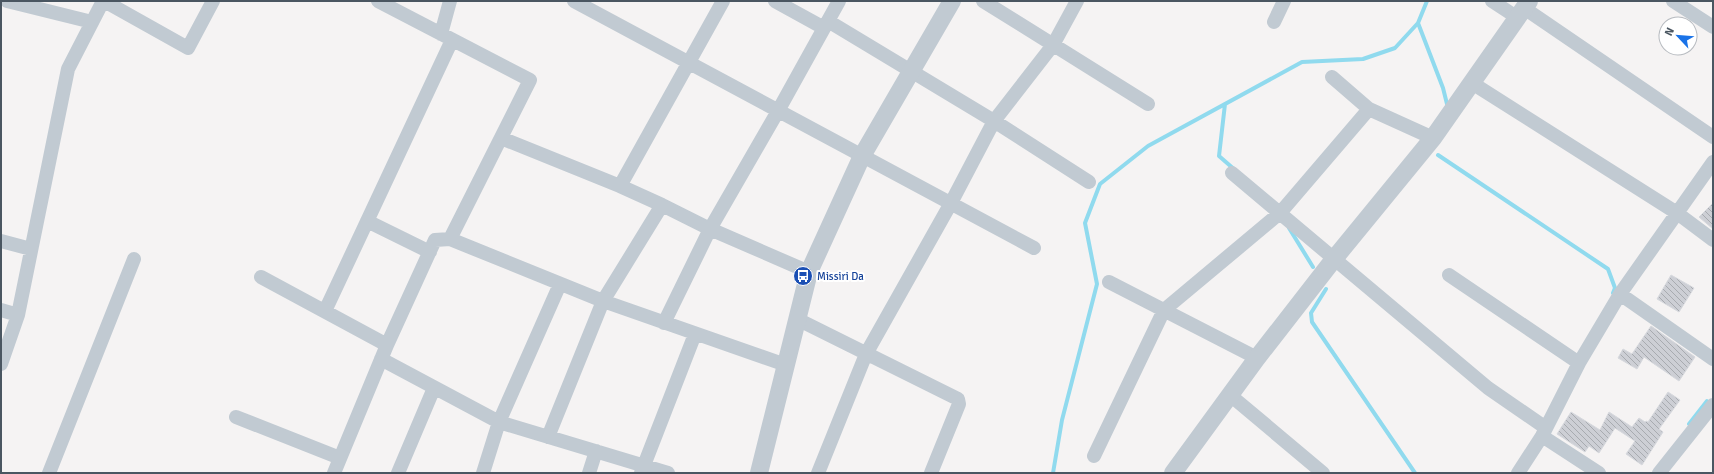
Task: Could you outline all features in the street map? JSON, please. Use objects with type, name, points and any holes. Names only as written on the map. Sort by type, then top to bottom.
[{"type":"street","points":[[7,1],[92,22]]},
{"type":"street","points":[[1,364],[18,315],[68,69],[103,1],[188,48],[213,1]]},
{"type":"street","points":[[378,1],[530,80],[450,239]]},
{"type":"street","points":[[325,312],[367,221],[446,37],[450,1]]},
{"type":"street","points":[[574,1],[1034,248]]},
{"type":"street","points":[[620,186],[723,1]]},
{"type":"street","points":[[775,1],[826,25],[912,71],[994,121],[1089,182]]},
{"type":"street","points":[[664,323],[710,229],[839,1]]},
{"type":"street","points":[[759,473],[809,272],[862,156],[952,1]]},
{"type":"street","points":[[983,1],[1148,104]]},
{"type":"street","points":[[818,473],[866,354],[951,203],[994,121],[1053,45],[1077,1]]},
{"type":"street","points":[[1274,22],[1284,1]]},
{"type":"street","points":[[1492,1],[1524,9],[1713,137]]},
{"type":"street","points":[[1673,1],[1713,28]]},
{"type":"street","points":[[1173,473],[1257,358],[1334,259],[1433,138],[1524,9]]},
{"type":"street","points":[[1332,77],[1369,109],[1433,138]]},
{"type":"street","points":[[1472,82],[1677,213],[1713,240]]},
{"type":"street","points":[[1094,456],[1164,310],[1280,213],[1369,109]]},
{"type":"street","points":[[501,138],[620,186],[710,229],[809,272]]},
{"type":"street","points":[[1518,473],[1544,432],[1579,363],[1620,294],[1713,162]]},
{"type":"street","points":[[1232,173],[1488,388],[1599,473]]},
{"type":"street","points":[[548,437],[603,301],[662,205]]},
{"type":"street","points":[[367,221],[430,252]]},
{"type":"street","points":[[334,473],[387,345],[435,240],[450,239],[603,301],[786,365]]},
{"type":"street","points":[[1,241],[31,249]]},
{"type":"street","points":[[49,473],[134,258]]},
{"type":"street","points":[[1448,275],[1579,363]]},
{"type":"street","points":[[261,277],[387,345]]},
{"type":"street","points":[[1110,282],[1257,358]]},
{"type":"street","points":[[483,473],[499,422],[560,284]]},
{"type":"street","points":[[1620,294],[1713,359]]},
{"type":"street","points":[[1,310],[18,315]]},
{"type":"street","points":[[797,319],[958,398],[959,404],[931,473]]},
{"type":"street","points":[[643,469],[695,334]]},
{"type":"street","points":[[381,360],[499,422],[596,451],[643,469],[668,473]]},
{"type":"street","points":[[398,473],[434,388]]},
{"type":"street","points":[[1230,395],[1323,473]]},
{"type":"street","points":[[1659,473],[1713,405]]},
{"type":"street","points":[[236,418],[340,458]]},
{"type":"street","points":[[589,473],[596,451]]},
{"type":"building","points":[[1713,203],[1713,229],[1699,217]]},
{"type":"building","points":[[1671,275],[1694,288],[1679,312],[1657,299]]},
{"type":"building","points":[[1651,326],[1695,357],[1679,381],[1644,357],[1637,369],[1618,358],[1623,349],[1632,354]]},
{"type":"building","points":[[1668,392],[1680,400],[1659,429],[1663,432],[1642,465],[1626,454],[1635,441],[1615,428],[1599,453],[1589,446],[1585,452],[1557,434],[1571,412],[1600,430],[1609,412],[1632,427],[1639,418],[1645,422],[1648,422]]},
{"type":"waterway","points":[[1053,473],[1062,420],[1097,284],[1085,223],[1100,184],[1148,146],[1302,62],[1363,59],[1395,48],[1418,23],[1427,1]]},
{"type":"waterway","points":[[1418,23],[1443,88],[1447,104]]},
{"type":"waterway","points":[[1225,104],[1219,156],[1235,170]]},
{"type":"waterway","points":[[1438,155],[1608,269],[1615,288],[1613,293]]},
{"type":"waterway","points":[[1289,228],[1313,267]]},
{"type":"waterway","points":[[1326,289],[1311,313],[1312,322],[1415,473]]},
{"type":"waterway","points":[[1689,424],[1707,401]]},
{"type":"place","name":"Missiri Da","points":[[803,276]]}]
